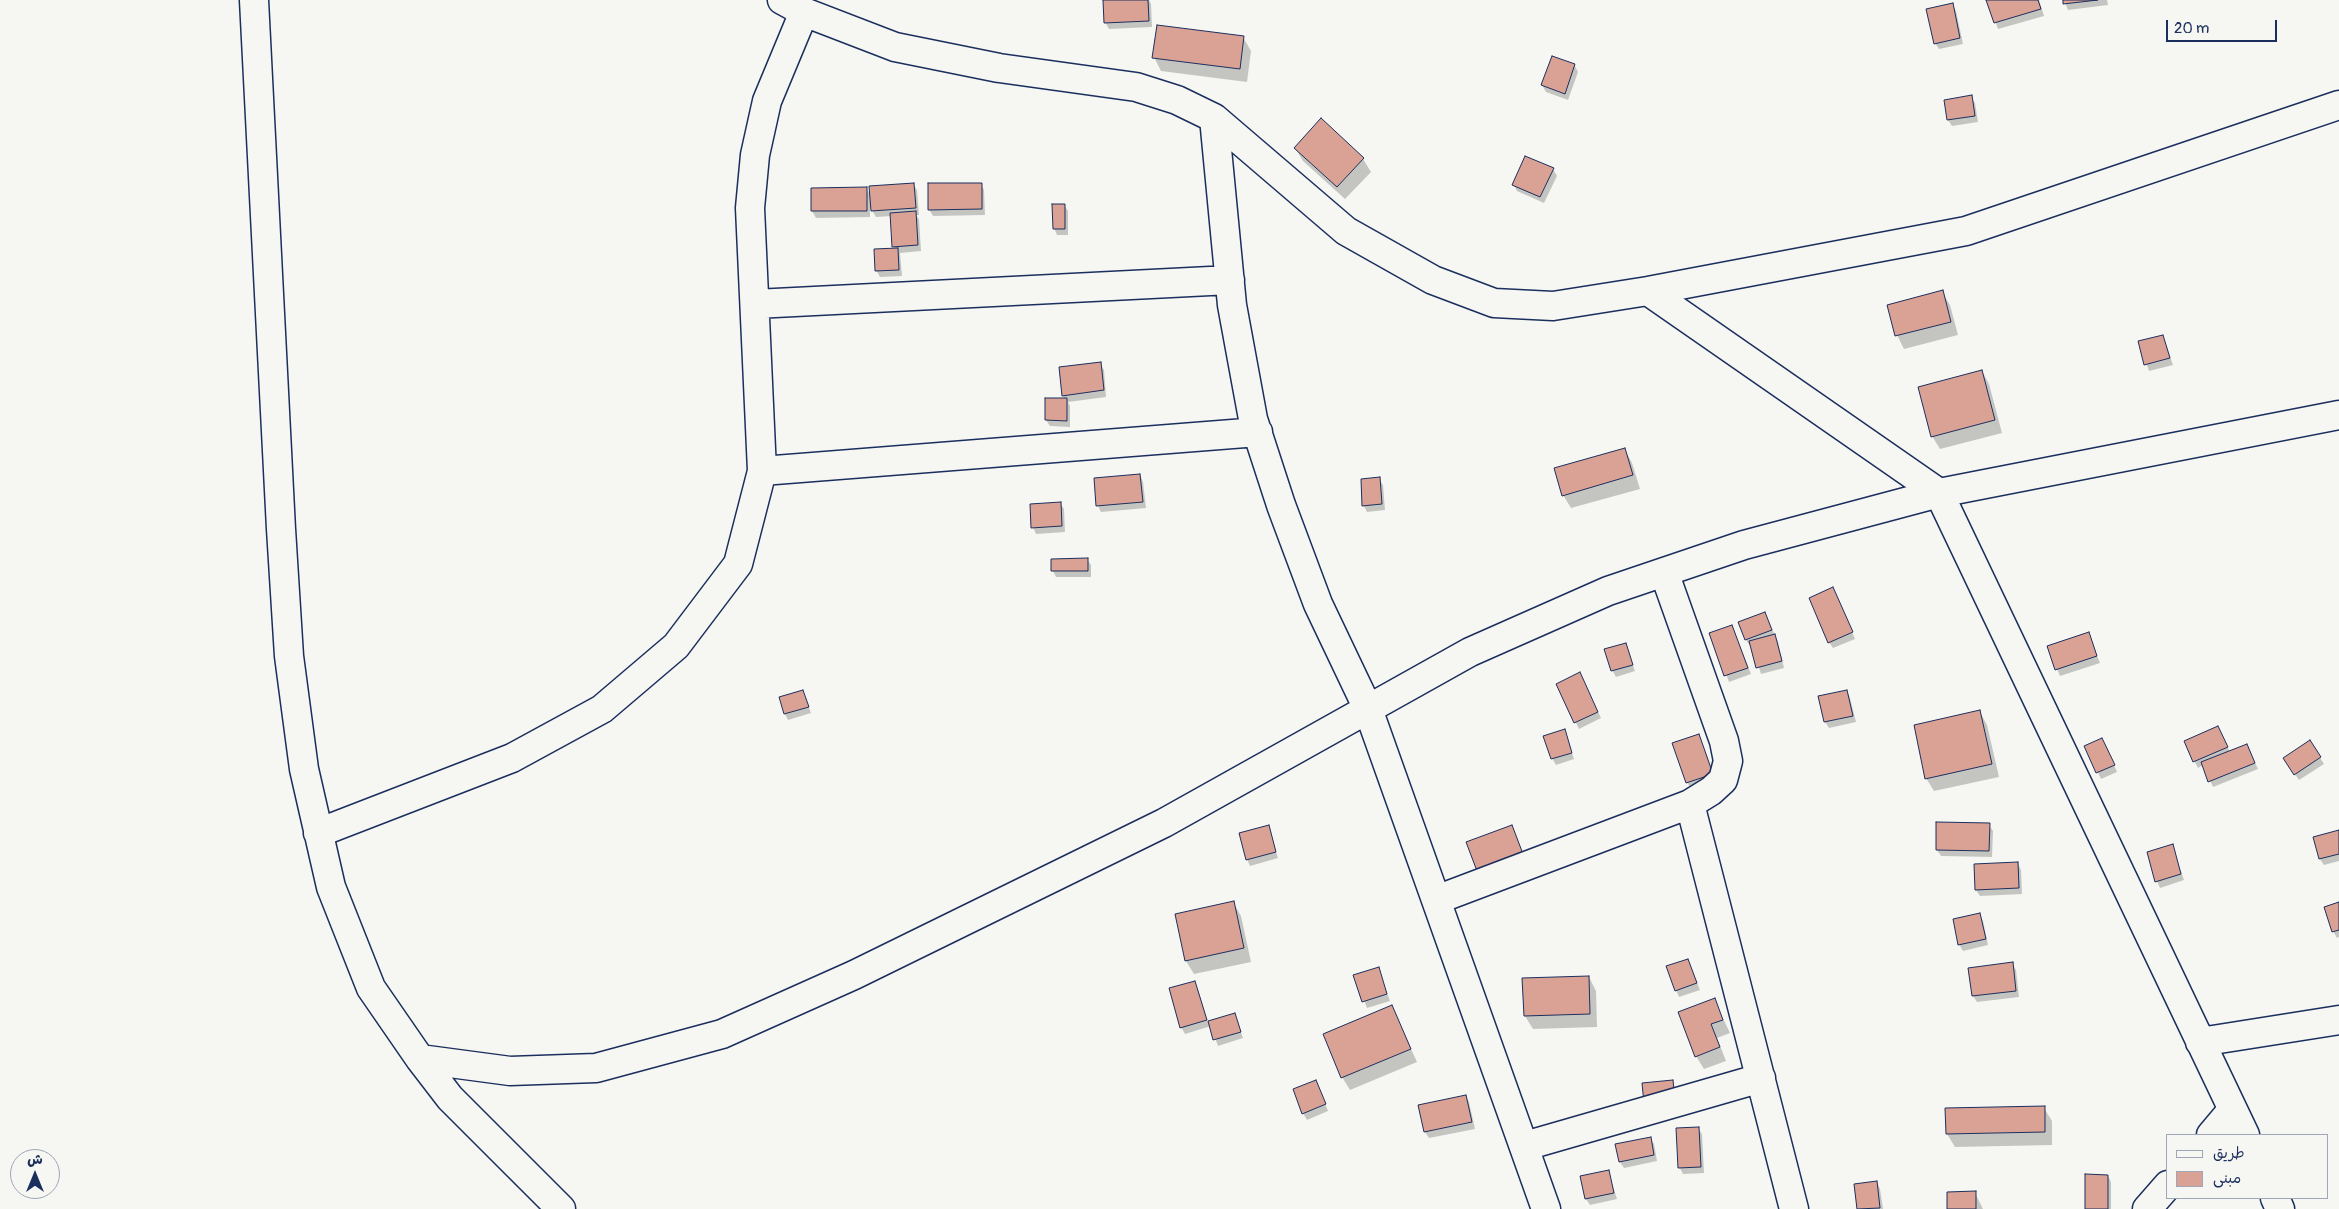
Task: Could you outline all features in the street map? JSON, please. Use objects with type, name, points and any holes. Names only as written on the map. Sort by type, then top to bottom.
[{"type":"street","points":[[254,0],[280,529],[289,656],[304,769],[331,888],[371,988],[420,1059],[450,1098],[561,1209]]},
{"type":"street","points":[[318,833],[512,758],[602,709],[676,646],[738,564],[762,471],[750,208],[755,155],[767,101],[793,6],[895,47],[999,68],[1136,87],[1177,100],[1214,118],[1346,231],[1433,280],[1494,303],[1553,306],[1648,291],[1966,231],[2339,105]]},
{"type":"street","points":[[1214,118],[1232,305],[1258,432],[1280,506],[1318,604],[1368,709],[1546,1209]]},
{"type":"street","points":[[755,304],[1230,280]]},
{"type":"street","points":[[1648,291],[1939,493],[2244,1134]]},
{"type":"street","points":[[420,1059],[510,1071],[596,1068],[722,1034],[854,975],[1164,824],[1470,652],[1608,591],[1744,545],[1939,493],[2339,415]]},
{"type":"street","points":[[762,471],[1258,432]]},
{"type":"street","points":[[1436,900],[1690,804],[1711,791],[1723,780],[1728,761],[1724,741],[1664,572]]},
{"type":"street","points":[[1690,804],[1794,1209]]},
{"type":"street","points":[[2200,1042],[2339,1020]]},
{"type":"street","points":[[1525,1146],[1761,1078]]},
{"type":"street","points":[[2212,1134],[2232,1110]]},
{"type":"street","points":[[2147,1209],[2166,1187]]},
{"type":"building","points":[[1103,0],[1148,0],[1149,21],[1104,23]]},
{"type":"building","points":[[1986,0],[2038,0],[2041,9],[1994,23]]},
{"type":"building","points":[[2063,0],[2098,0],[2063,4]]},
{"type":"building","points":[[1953,3],[1960,38],[1934,44],[1926,9]]},
{"type":"building","points":[[1157,25],[1244,36],[1240,69],[1152,58]]},
{"type":"building","points":[[1552,56],[1575,64],[1565,94],[1541,85]]},
{"type":"building","points":[[1972,95],[1975,116],[1947,120],[1944,100]]},
{"type":"building","points":[[1321,118],[1364,158],[1337,187],[1294,148]]},
{"type":"building","points":[[1525,156],[1554,168],[1540,197],[1512,185]]},
{"type":"building","points":[[914,183],[916,208],[871,211],[869,186]]},
{"type":"building","points":[[928,183],[982,183],[982,209],[928,210]]},
{"type":"building","points":[[867,187],[867,211],[811,211],[811,188]]},
{"type":"building","points":[[1052,204],[1065,204],[1065,229],[1053,229]]},
{"type":"building","points":[[916,211],[918,245],[892,247],[890,213]]},
{"type":"building","points":[[898,248],[899,270],[875,271],[874,249]]},
{"type":"building","points":[[1943,290],[1951,322],[1895,336],[1887,305]]},
{"type":"building","points":[[2163,335],[2170,358],[2144,365],[2138,341]]},
{"type":"building","points":[[1101,362],[1104,390],[1062,396],[1059,367]]},
{"type":"building","points":[[1982,370],[1995,420],[1931,437],[1918,387]]},
{"type":"building","points":[[1045,398],[1067,398],[1067,421],[1045,420]]},
{"type":"building","points":[[1625,448],[1633,475],[1562,496],[1554,468]]},
{"type":"building","points":[[1140,474],[1143,502],[1096,506],[1094,478]]},
{"type":"building","points":[[1380,477],[1382,504],[1362,506],[1361,479]]},
{"type":"building","points":[[1061,502],[1062,526],[1031,528],[1030,504]]},
{"type":"building","points":[[1088,558],[1088,571],[1051,571],[1051,559]]},
{"type":"building","points":[[1833,587],[1853,632],[1828,643],[1809,598]]},
{"type":"building","points":[[1765,612],[1772,630],[1745,640],[1738,622]]},
{"type":"building","points":[[1732,625],[1748,668],[1724,676],[1709,633]]},
{"type":"building","points":[[2089,632],[2097,656],[2055,670],[2047,646]]},
{"type":"building","points":[[1775,634],[1782,661],[1756,668],[1749,641]]},
{"type":"building","points":[[1626,643],[1633,665],[1611,671],[1604,649]]},
{"type":"building","points":[[1580,672],[1598,712],[1574,723],[1556,684]]},
{"type":"building","points":[[803,690],[809,707],[784,714],[779,697]]},
{"type":"building","points":[[1847,690],[1853,716],[1824,722],[1818,696]]},
{"type":"building","points":[[1980,710],[1992,764],[1925,779],[1914,725]]},
{"type":"building","points":[[2218,726],[2228,747],[2193,762],[2184,741]]},
{"type":"building","points":[[1565,729],[1572,753],[1551,759],[1543,736]]},
{"type":"building","points":[[1699,734],[1713,774],[1686,783],[1672,743]]},
{"type":"building","points":[[2102,738],[2115,765],[2096,773],[2084,746]]},
{"type":"building","points":[[2310,740],[2321,757],[2294,775],[2283,758]]},
{"type":"building","points":[[2247,744],[2255,763],[2208,782],[2201,762]]},
{"type":"building","points":[[1936,822],[1990,823],[1989,851],[1936,850]]},
{"type":"building","points":[[1269,825],[1276,852],[1246,860],[1239,833]]},
{"type":"building","points":[[1512,825],[1523,854],[1477,871],[1466,842]]},
{"type":"building","points":[[2339,830],[2339,854],[2319,859],[2313,837]]},
{"type":"building","points":[[2173,844],[2181,874],[2155,882],[2147,852]]},
{"type":"building","points":[[2018,862],[2019,888],[1975,890],[1974,864]]},
{"type":"building","points":[[1234,901],[1244,948],[1185,961],[1175,914]]},
{"type":"building","points":[[2339,902],[2339,930],[2332,932],[2324,907]]},
{"type":"building","points":[[1980,913],[1986,939],[1958,945],[1953,919]]},
{"type":"building","points":[[1688,959],[1697,983],[1675,991],[1666,966]]},
{"type":"building","points":[[2013,962],[2016,991],[1972,996],[1968,968]]},
{"type":"building","points":[[1379,967],[1387,994],[1362,1002],[1353,975]]},
{"type":"building","points":[[1589,976],[1590,1014],[1524,1016],[1522,978]]},
{"type":"building","points":[[1195,981],[1207,1020],[1180,1028],[1169,988]]},
{"type":"building","points":[[1715,998],[1723,1020],[1711,1024],[1720,1047],[1695,1057],[1678,1012]]},
{"type":"building","points":[[1392,1005],[1411,1049],[1341,1078],[1323,1034]]},
{"type":"building","points":[[1235,1013],[1241,1032],[1213,1040],[1208,1021]]},
{"type":"building","points":[[1316,1080],[1326,1104],[1302,1114],[1293,1089]]},
{"type":"building","points":[[1673,1080],[1675,1100],[1644,1104],[1642,1083]]},
{"type":"building","points":[[1466,1095],[1472,1122],[1424,1132],[1418,1105]]},
{"type":"building","points":[[2045,1106],[2045,1132],[1946,1134],[1945,1108]]},
{"type":"building","points":[[1699,1127],[1701,1167],[1678,1168],[1676,1128]]},
{"type":"building","points":[[1651,1137],[1654,1155],[1619,1162],[1615,1144]]},
{"type":"building","points":[[1609,1170],[1614,1193],[1585,1199],[1580,1176]]},
{"type":"building","points":[[2085,1174],[2108,1175],[2108,1209],[2085,1209]]},
{"type":"building","points":[[1877,1181],[1880,1208],[1857,1209],[1854,1184]]},
{"type":"building","points":[[1976,1191],[1976,1209],[1947,1209],[1947,1192]]}]
